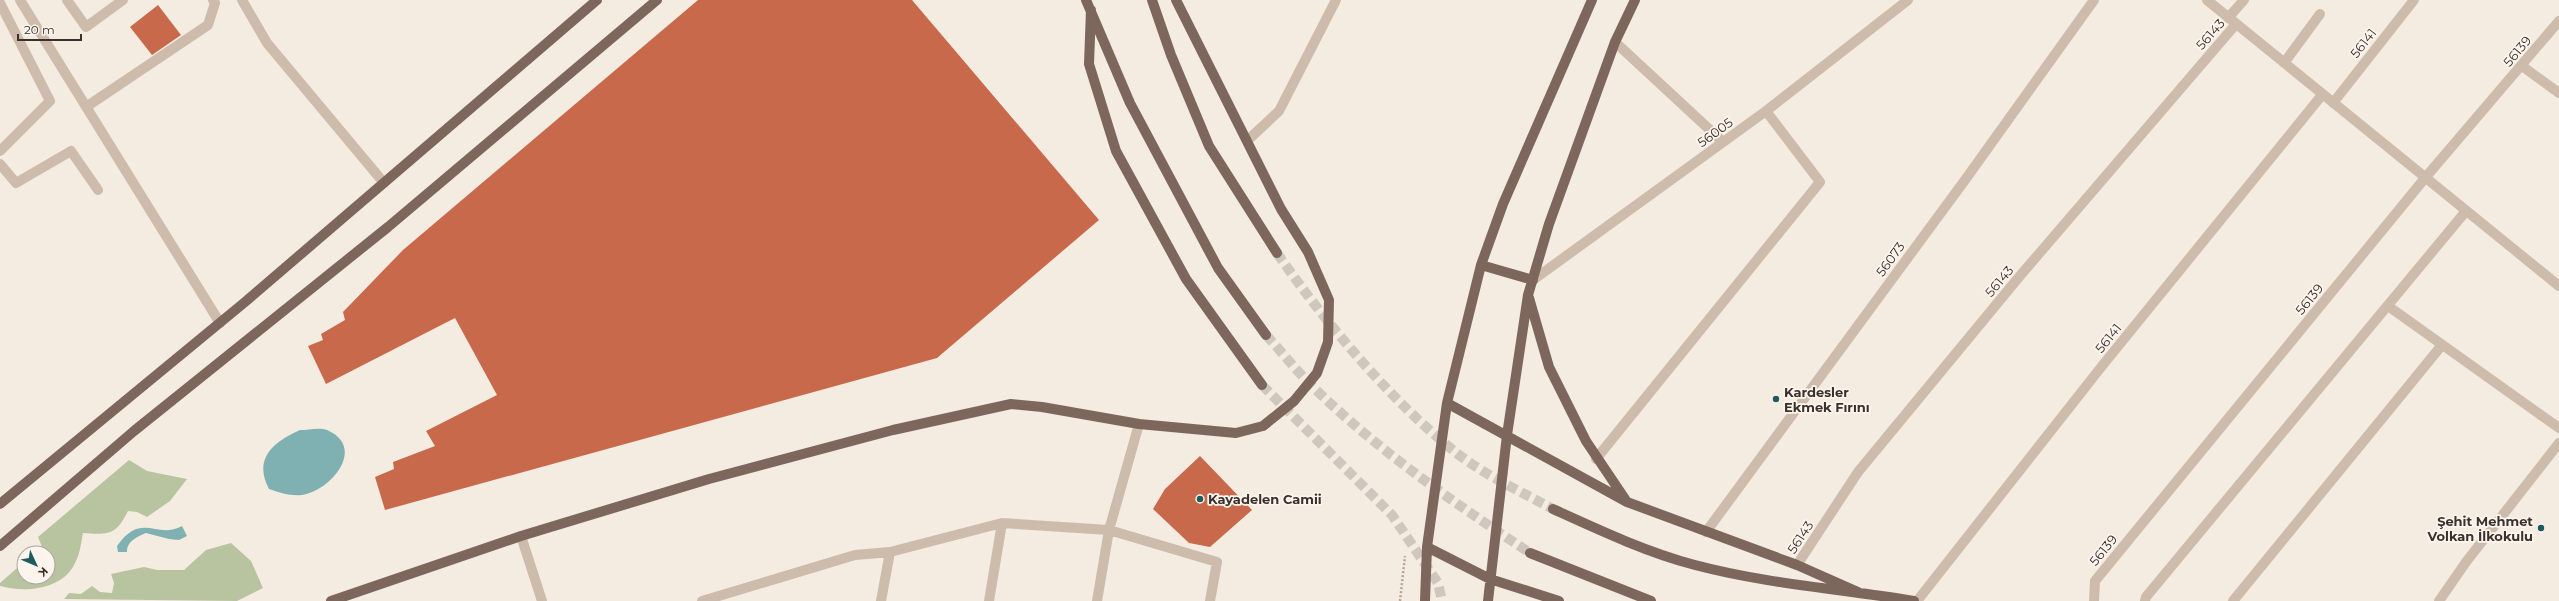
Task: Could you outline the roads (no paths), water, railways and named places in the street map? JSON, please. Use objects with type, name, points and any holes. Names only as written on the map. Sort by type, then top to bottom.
[{"type":"main road","points":[[0,504],[220,323],[597,0]]},
{"type":"main road","points":[[0,546],[134,430],[393,222],[657,0]]},
{"type":"main road","points":[[1086,0],[1130,103],[1218,268],[1266,335]]},
{"type":"main road","points":[[1152,0],[1171,55],[1209,146],[1277,253]]},
{"type":"main road","points":[[331,601],[521,536],[709,479],[893,430],[1010,404],[1042,407],[1139,424],[1236,434],[1263,426],[1294,401],[1317,373],[1328,342],[1329,300],[1308,252],[1282,209],[1176,0]]},
{"type":"main road","points":[[1425,601],[1427,547],[1447,403],[1481,265],[1506,197],[1592,0]]},
{"type":"main road","points":[[1488,601],[1507,435],[1528,295],[1549,224],[1615,42],[1635,0]]},
{"type":"main road","points":[[1091,10],[1089,64],[1116,151],[1186,279],[1262,386]]},
{"type":"main road","points":[[1481,265],[1533,280]]},
{"type":"main road","points":[[1528,295],[1549,367],[1596,459],[1628,502]]},
{"type":"main road","points":[[1447,403],[1628,502],[1797,565],[1858,592]]},
{"type":"main road","points":[[1553,509],[1615,537],[1694,565],[1785,584],[1858,592],[1915,601]]},
{"type":"main road","points":[[1427,547],[1490,579],[1559,601]]},
{"type":"main road","points":[[1530,553],[1651,601]]},
{"type":"street","points":[[67,0],[86,27],[123,0]]},
{"type":"street","points":[[86,107],[208,25],[215,3],[213,0]]},
{"type":"street","points":[[242,0],[267,43],[384,182]]},
{"type":"street","points":[[1248,140],[1278,111],[1336,0]]},
{"type":"street","name":"56005","points":[[1533,280],[1766,111],[1908,0]]},
{"type":"street","name":"56073","points":[[1706,532],[1965,180],[2094,0]]},
{"type":"street","points":[[2207,0],[2322,95],[2559,286]]},
{"type":"street","name":"56143","points":[[1797,565],[1858,472],[2232,21],[2244,0]]},
{"type":"street","name":"56141","points":[[2333,103],[2414,0]]},
{"type":"street","points":[[22,1],[220,323]]},
{"type":"street","points":[[0,3],[50,101],[0,151]]},
{"type":"street","points":[[2284,63],[2320,14]]},
{"type":"street","name":"56139","points":[[2094,601],[2095,581],[2425,178],[2559,21]]},
{"type":"street","points":[[1615,42],[1723,142]]},
{"type":"street","points":[[2522,66],[2559,93]]},
{"type":"street","name":"56141","points":[[1915,601],[2102,366],[2322,95]]},
{"type":"street","points":[[1596,459],[1820,182],[1766,111]]},
{"type":"street","points":[[0,164],[16,183],[71,152],[98,190]]},
{"type":"street","points":[[2145,601],[2151,591],[2466,212]]},
{"type":"street","points":[[2388,306],[2559,428]]},
{"type":"street","points":[[2233,601],[2442,345]]},
{"type":"street","points":[[1098,601],[1109,530],[1139,424]]},
{"type":"street","points":[[2439,601],[2466,562],[2559,443]]},
{"type":"street","points":[[988,601],[1002,523]]},
{"type":"street","points":[[702,601],[855,556],[890,552],[1002,523],[1109,530],[1216,562],[1210,601]]},
{"type":"street","points":[[521,536],[542,601]]},
{"type":"street","points":[[881,601],[890,552]]},
{"type":"water","points":[[324,429],[339,438],[344,447],[344,457],[340,467],[324,486],[313,492],[302,495],[293,495],[269,489],[263,469],[268,453],[282,440],[300,430]]},
{"type":"water","points":[[182,526],[187,536],[179,540],[146,533],[130,542],[127,552],[118,552],[117,546],[134,530],[149,528],[164,530]]},
{"type":"tunnel","points":[[1277,253],[1316,306],[1359,358],[1429,430],[1477,468],[1553,509]]},
{"type":"tunnel","points":[[1266,335],[1299,373],[1362,432],[1444,495],[1530,553]]},
{"type":"tunnel","points":[[1262,385],[1392,515],[1438,583],[1442,601]]},
{"type":"place","name":"Kardesler Ekmek Fırını","points":[[1776,399]]},
{"type":"place","name":"Kayadelen Camii","points":[[1200,499]]},
{"type":"place","name":"Şehit Mehmet Volkan İlkokulu","points":[[2541,528]]}]
